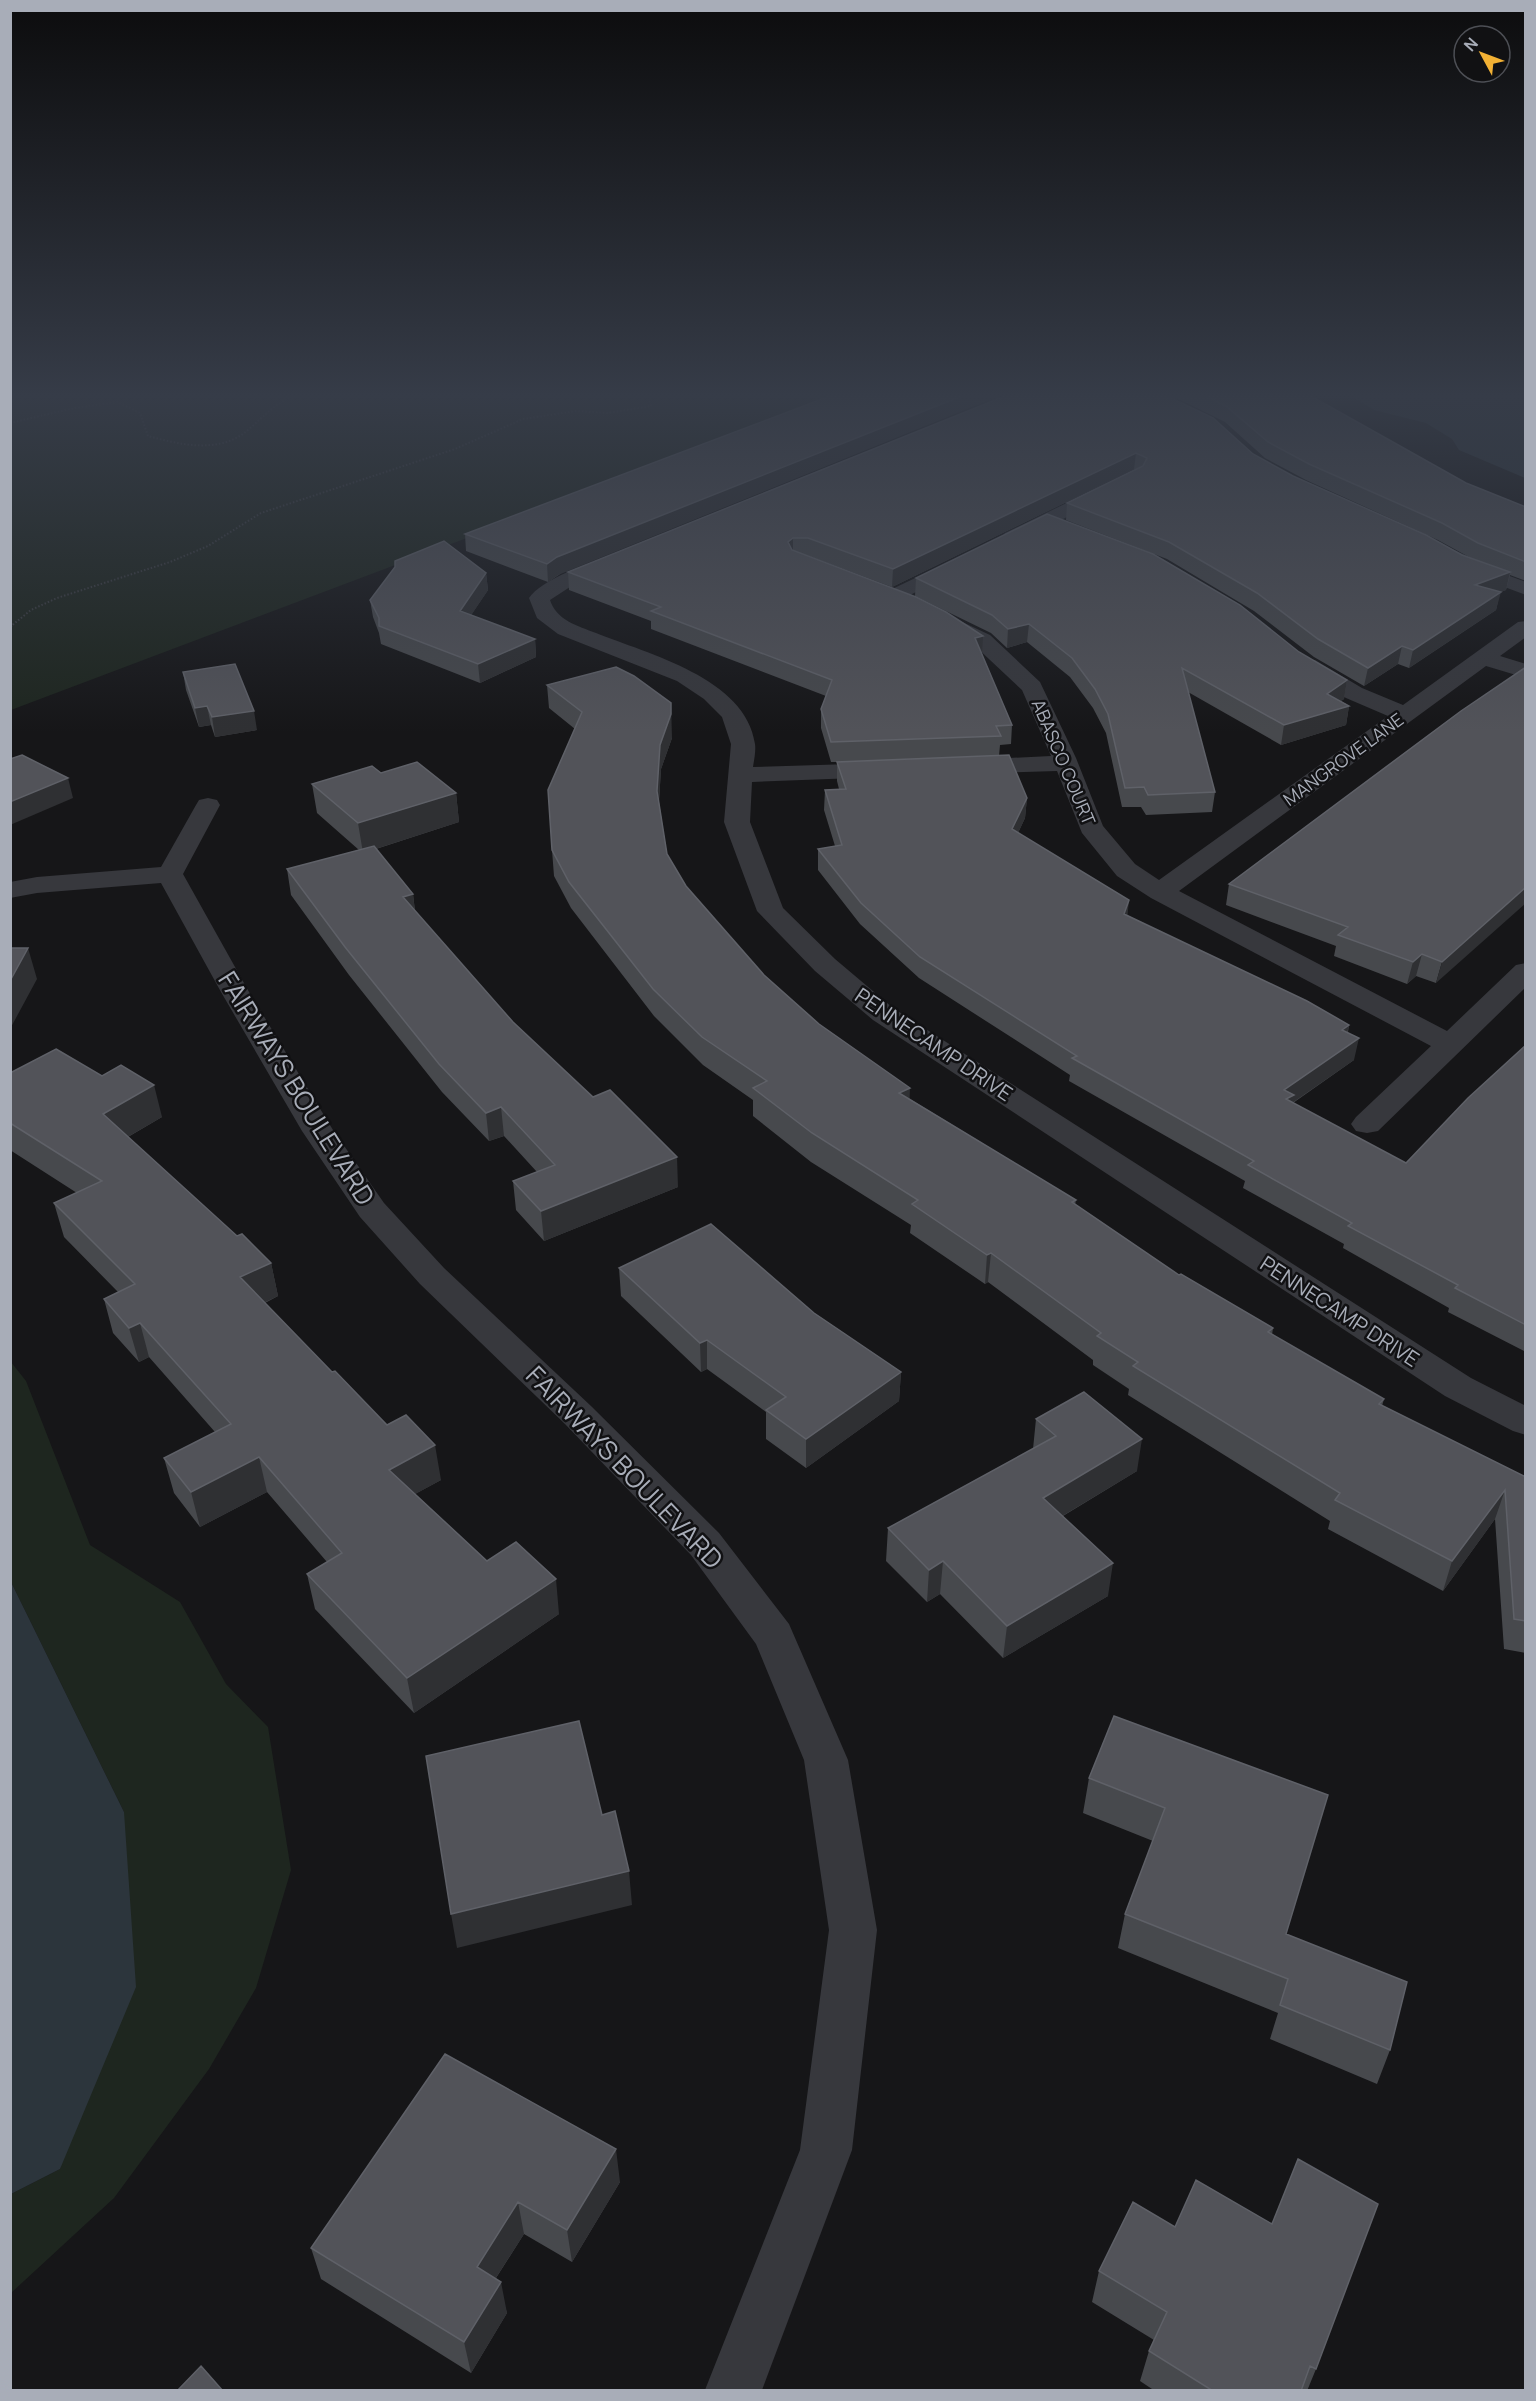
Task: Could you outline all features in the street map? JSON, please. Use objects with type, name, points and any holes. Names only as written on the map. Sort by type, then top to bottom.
[{"type":"street","points":[[994,546],[1070,508]]},
{"type":"street","points":[[1044,521],[1065,529]]},
{"type":"street","name":"PENNECAMP DRIVE","points":[[631,554],[566,581],[539,598],[544,614],[566,629],[685,676],[712,694],[733,715],[743,744],[737,822],[771,911],[825,965],[875,1007],[1458,1387],[1526,1422]]},
{"type":"street","name":"ABASCO COURT","points":[[974,556],[883,592],[921,607],[982,640],[1032,687],[1066,763],[1091,828],[1126,870],[1160,892],[1449,1044]]},
{"type":"street","points":[[1448,556],[1466,566],[1526,589]]},
{"type":"street","name":"MANGROVE LANE","points":[[1160,892],[1526,627]]},
{"type":"street","points":[[1288,651],[1305,664],[1354,693],[1404,714]]},
{"type":"street","points":[[1482,658],[1526,671]]},
{"type":"street","points":[[938,768],[1066,763]]},
{"type":"street","points":[[741,775],[903,769]]},
{"type":"street","points":[[10,890],[37,885],[170,874],[208,805]]},
{"type":"street","name":"FAIRWAYS BOULEVARD","points":[[170,874],[318,1131],[372,1210],[432,1276],[578,1415],[705,1544],[774,1636],[826,1760],[853,1930],[826,2150],[734,2391]]},
{"type":"street","points":[[1367,1124],[1526,971]]},
{"type":"path","points":[[10,627],[45,604],[210,544],[243,529],[261,513],[276,508]]},
{"type":"shaded area","points":[[11,508],[546,508],[11,710]]},
{"type":"shaded area","points":[[11,1362],[26,1381],[90,1545],[180,1602],[226,1684],[268,1727],[291,1870],[256,1988],[209,2069],[114,2198],[11,2293],[11,2194],[60,2169],[124,1812],[11,1582]]},
{"type":"shaded area","points":[[11,1582],[124,1812],[136,1987],[60,2169],[11,2194]]},
{"type":"building","points":[[534,508],[680,508],[557,557],[547,564],[465,534]]},
{"type":"building","points":[[727,508],[1021,508],[893,569],[808,538],[793,538],[788,542],[792,550],[916,597],[946,612],[983,636],[975,638],[1012,725],[996,726],[1001,736],[831,742],[821,709],[832,680],[651,611],[661,607],[568,572]]},
{"type":"building","points":[[1080,508],[1365,508],[1426,535],[1462,555],[1510,572],[1475,585],[1501,592],[1413,650],[1402,646],[1368,668],[1318,639],[1257,593],[1169,542]]},
{"type":"building","points":[[1408,508],[1526,508],[1526,562],[1478,543]]},
{"type":"building","points":[[1047,514],[1153,554],[1240,605],[1299,652],[1347,680],[1327,694],[1349,706],[1284,725],[1182,668],[1215,792],[1148,795],[1144,787],[1125,788],[1108,714],[1095,689],[1072,658],[1029,624],[1008,629],[992,615],[916,578]]},
{"type":"building","points":[[444,541],[486,573],[460,611],[535,639],[478,664],[379,626],[379,618],[370,600],[395,567],[395,561]]},
{"type":"building","points":[[235,664],[254,711],[212,717],[207,706],[195,708],[183,672]]},
{"type":"building","points":[[616,667],[634,676],[671,703],[671,714],[660,745],[657,791],[667,854],[686,886],[764,975],[819,1024],[910,1088],[899,1093],[1076,1200],[1072,1202],[1179,1275],[1181,1274],[1273,1328],[1268,1332],[1384,1399],[1379,1404],[1526,1477],[1526,1621],[1514,1619],[1505,1490],[1452,1561],[1335,1500],[1340,1493],[1133,1366],[1138,1362],[1097,1336],[1101,1333],[991,1253],[987,1255],[912,1204],[918,1200],[812,1133],[753,1088],[767,1081],[702,1037],[653,989],[569,882],[552,850],[548,790],[582,712],[547,685]]},
{"type":"building","points":[[1526,667],[1526,887],[1442,962],[1422,954],[1413,962],[1338,935],[1348,927],[1229,884],[1461,711]]},
{"type":"building","points":[[22,755],[68,778],[10,802],[10,759]]},
{"type":"building","points":[[1009,755],[1027,798],[1012,829],[1129,900],[1124,914],[1307,1001],[1349,1025],[1342,1030],[1359,1038],[1284,1090],[1294,1095],[1286,1099],[1406,1163],[1468,1098],[1526,1045],[1526,1325],[1455,1288],[1458,1285],[1348,1226],[1352,1223],[1248,1165],[1254,1161],[1072,1058],[1077,1056],[920,957],[861,903],[818,849],[842,845],[825,790],[846,789],[837,762]]},
{"type":"building","points":[[417,762],[456,793],[358,823],[312,784],[372,766],[381,773]]},
{"type":"building","points":[[374,846],[413,894],[403,897],[513,1022],[593,1097],[610,1090],[677,1157],[541,1211],[513,1181],[555,1165],[501,1107],[486,1113],[439,1064],[345,947],[287,869]]},
{"type":"building","points":[[10,948],[28,948],[10,981]]},
{"type":"building","points":[[56,1049],[102,1076],[121,1065],[154,1085],[103,1114],[237,1236],[242,1234],[271,1263],[240,1277],[332,1372],[335,1371],[387,1425],[406,1415],[435,1445],[389,1470],[487,1561],[516,1542],[556,1579],[407,1678],[307,1574],[342,1553],[259,1457],[191,1492],[164,1458],[231,1424],[140,1323],[129,1328],[104,1299],[135,1284],[54,1203],[102,1181],[10,1123],[10,1073]]},
{"type":"building","points":[[711,1224],[814,1313],[901,1372],[806,1439],[766,1410],[786,1397],[707,1340],[700,1343],[619,1268]]},
{"type":"building","points":[[1084,1392],[1142,1439],[1043,1498],[1113,1563],[1007,1626],[943,1561],[929,1570],[888,1528],[1056,1436],[1036,1419]]},
{"type":"building","points":[[1114,1716],[1328,1795],[1286,1934],[1407,1982],[1390,2050],[1280,2005],[1288,1979],[1125,1914],[1165,1808],[1089,1778]]},
{"type":"building","points":[[579,1721],[602,1815],[615,1811],[629,1871],[451,1914],[426,1756]]},
{"type":"building","points":[[445,2054],[616,2149],[567,2230],[518,2202],[477,2267],[501,2282],[464,2342],[311,2248]]},
{"type":"building","points":[[1298,2159],[1378,2204],[1316,2369],[1310,2366],[1301,2391],[1213,2391],[1149,2351],[1167,2312],[1099,2271],[1133,2202],[1175,2227],[1196,2180],[1272,2224]]},
{"type":"building","points":[[201,2366],[223,2391],[177,2391]]}]
